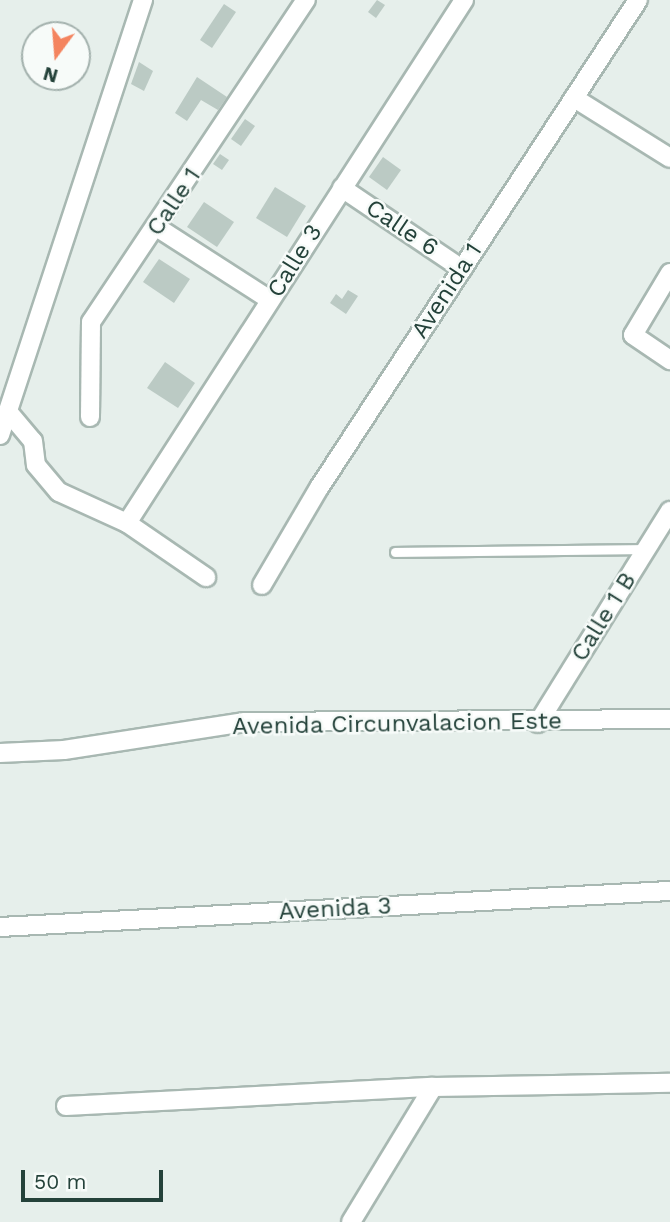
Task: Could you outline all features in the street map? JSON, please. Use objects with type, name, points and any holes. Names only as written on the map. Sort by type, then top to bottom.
[{"type":"street","points":[[0,435],[10,414],[143,0]]},
{"type":"street","name":"Calle 1","points":[[90,417],[91,322],[158,228],[306,0]]},
{"type":"street","name":"Calle 3","points":[[127,523],[464,0]]},
{"type":"street","name":"Avenida 1","points":[[262,585],[319,488],[638,0]]},
{"type":"street","points":[[574,97],[670,158]]},
{"type":"street","name":"Calle 6","points":[[342,188],[462,269]]},
{"type":"street","points":[[158,228],[270,300]]},
{"type":"street","points":[[670,273],[633,335],[670,360]]},
{"type":"street","points":[[10,414],[33,441],[36,465],[59,492],[127,523],[206,577]]},
{"type":"street","name":"Calle 1 B","points":[[538,723],[670,511]]},
{"type":"street","name":"Avenida Circunvalacion Este","points":[[0,753],[64,750],[245,722],[538,723],[670,719]]},
{"type":"street","name":"Avenida 3","points":[[0,927],[670,891]]},
{"type":"street","points":[[66,1106],[433,1087],[670,1083]]},
{"type":"street","points":[[352,1220],[433,1087]]},
{"type":"lane","points":[[396,552],[646,549]]},
{"type":"building","points":[[377,0],[385,5],[376,18],[368,12]]},
{"type":"building","points":[[224,4],[236,12],[212,48],[200,40]]},
{"type":"building","points":[[139,62],[153,71],[144,91],[131,84]]},
{"type":"building","points":[[197,77],[227,97],[218,110],[201,100],[187,121],[175,113]]},
{"type":"building","points":[[245,119],[255,126],[241,146],[231,139]]},
{"type":"building","points":[[220,154],[229,160],[222,170],[213,164]]},
{"type":"building","points":[[383,157],[401,170],[387,190],[369,177]]},
{"type":"building","points":[[275,187],[306,206],[287,237],[256,218]]},
{"type":"building","points":[[204,202],[234,222],[217,247],[187,227]]},
{"type":"building","points":[[159,259],[190,279],[174,303],[143,282]]},
{"type":"building","points":[[348,290],[358,296],[346,314],[330,303],[336,294],[342,299]]},
{"type":"building","points":[[165,362],[195,383],[178,408],[147,388]]}]
